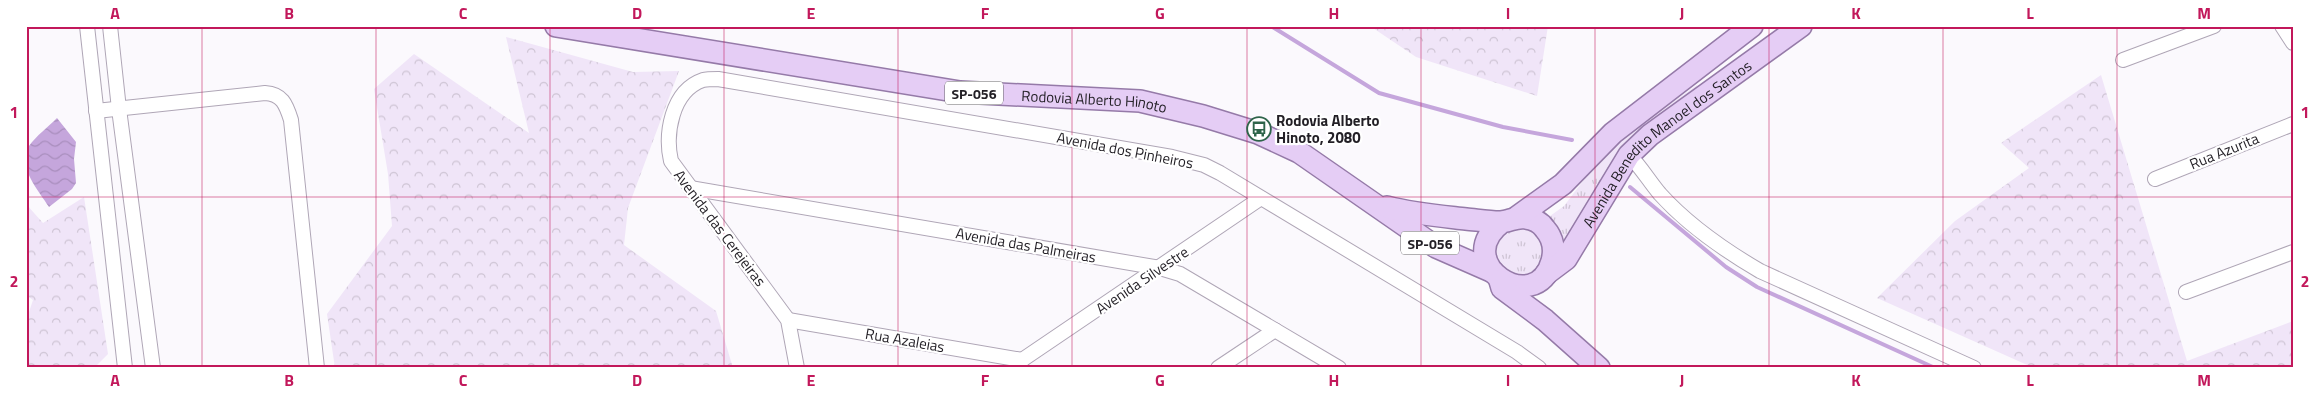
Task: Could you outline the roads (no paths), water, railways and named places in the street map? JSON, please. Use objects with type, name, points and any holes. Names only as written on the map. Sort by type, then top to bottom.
[{"type":"main road","name":"Rodovia Alberto Hinoto","points":[[556,26],[960,92],[1140,101],[1203,116],[1258,133],[1299,152],[1436,247],[1496,275],[1502,288],[1545,320],[1599,368]]},
{"type":"main road","name":"Avenida Benedito Manoel dos Santos","points":[[1509,220],[1563,184],[1613,133],[1752,26]]},
{"type":"main road","name":"Avenida Benedito Manoel dos Santos","points":[[1542,277],[1566,258],[1629,155],[1650,134],[1801,26]]},
{"type":"main road","name":"Rodovia Alberto Hinoto","points":[[1372,203],[1414,214],[1509,220]]},
{"type":"main road","points":[[1532,219],[1549,234],[1554,249],[1554,257],[1542,277],[1529,285],[1514,286],[1496,275],[1487,262],[1486,247],[1491,232],[1509,220],[1532,219]]},
{"type":"main road","points":[[1542,277],[1540,311],[1545,320]]},
{"type":"street","points":[[87,26],[124,368]]},
{"type":"street","points":[[110,26],[153,368]]},
{"type":"street","points":[[2123,60],[2214,26]]},
{"type":"street","points":[[2282,26],[2293,43]]},
{"type":"street","points":[[90,48],[113,45]]},
{"type":"street","name":"Avenida das Cerejeiras","points":[[718,79],[703,80],[691,87],[680,100],[669,125],[668,147],[671,162],[788,320],[797,368]]},
{"type":"street","name":"Avenida dos Pinheiros","points":[[718,79],[1172,157],[1204,166],[1220,173],[1517,352],[1539,368]]},
{"type":"street","points":[[96,111],[264,92],[275,94],[282,98],[291,120],[317,368]]},
{"type":"street","name":"Rua Azurita","points":[[2154,179],[2293,124]]},
{"type":"street","points":[[1629,155],[1660,194],[1681,214],[1706,235],[1760,271],[1974,368]]},
{"type":"street","name":"Avenida das Palmeiras","points":[[690,188],[1160,268],[1180,274],[1339,368]]},
{"type":"street","name":"Avenida Silvestre","points":[[1024,364],[1261,198]]},
{"type":"street","points":[[2186,292],[2293,252]]},
{"type":"street","name":"Rua Azaleias","points":[[788,320],[1024,364]]},
{"type":"street","points":[[1218,368],[1275,330]]},
{"type":"water","points":[[57,118],[76,142],[74,159],[76,183],[72,189],[49,207],[30,178],[25,162],[29,146]]},
{"type":"waterway","points":[[1271,26],[1379,93],[1503,127],[1572,140]]},
{"type":"waterway","points":[[1630,187],[1726,267],[1757,287],[1935,368]]},
{"type":"place","name":"Rodovia Alberto Hinoto, 2080","points":[[1259,129]]}]
